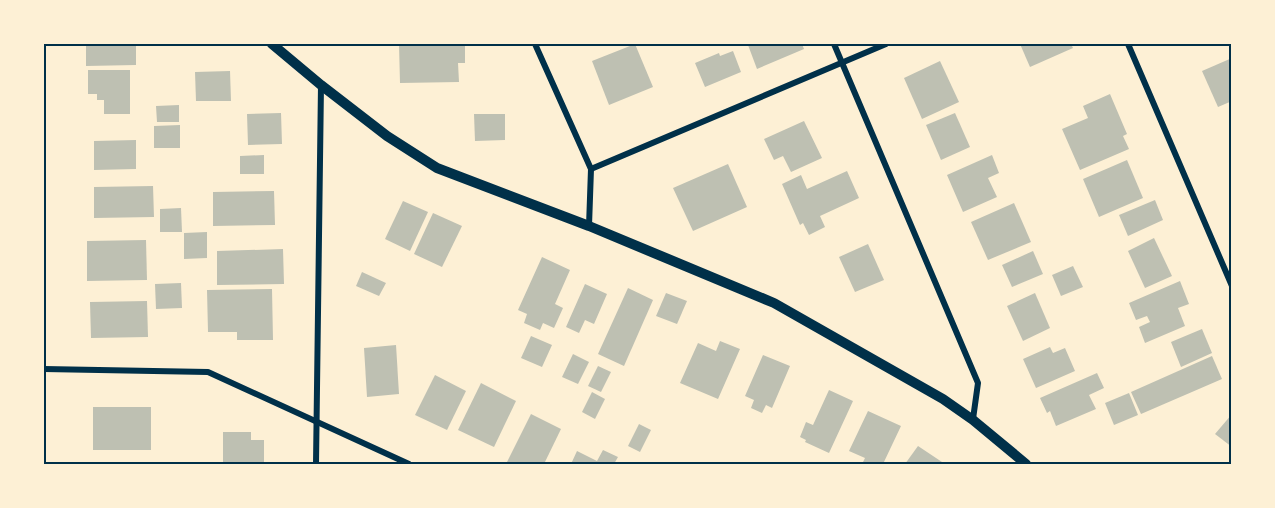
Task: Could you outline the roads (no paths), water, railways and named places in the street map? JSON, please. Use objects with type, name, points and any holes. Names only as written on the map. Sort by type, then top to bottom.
[{"type":"street","points":[[272,44],[387,136],[437,168],[589,226],[774,303],[943,399],[973,420],[1026,465]]},
{"type":"street","points":[[535,44],[591,170],[589,226]]},
{"type":"street","points":[[834,44],[978,384],[973,420]]},
{"type":"street","points":[[591,170],[886,44]]},
{"type":"street","points":[[1128,44],[1232,286]]},
{"type":"street","points":[[316,465],[321,85]]},
{"type":"street","points":[[44,369],[208,372],[409,465]]}]
